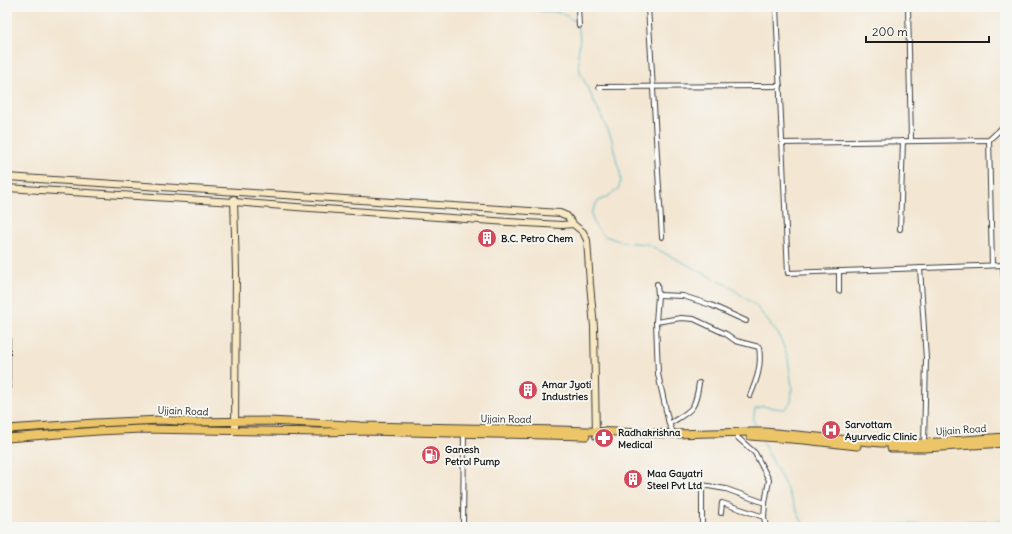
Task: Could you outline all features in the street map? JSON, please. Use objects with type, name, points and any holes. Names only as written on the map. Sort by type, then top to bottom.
[{"type":"main road","name":"Ujjain Road","points":[[7,429],[136,420],[161,420],[192,422],[276,422],[678,437],[737,437],[750,434]]},
{"type":"main road","name":"Ujjain Road","points":[[7,438],[127,430],[320,432],[464,430]]},
{"type":"main road","name":"Ujjain Road","points":[[596,434],[750,434],[924,446],[1005,443]]},
{"type":"main road","name":"Ujjain Road","points":[[924,446],[1005,437]]},
{"type":"street","points":[[578,7],[579,26]]},
{"type":"street","points":[[648,7],[662,237]]},
{"type":"street","points":[[776,7],[788,273],[1004,265],[1005,293]]},
{"type":"street","points":[[908,7],[911,141]]},
{"type":"street","points":[[599,87],[780,86]]},
{"type":"street","points":[[782,143],[989,140],[1005,125]]},
{"type":"street","points":[[989,140],[992,265]]},
{"type":"street","points":[[900,229],[903,141]]},
{"type":"street","points":[[7,177],[560,213],[567,216],[573,224],[584,232],[587,240],[594,327],[596,434]]},
{"type":"street","points":[[7,188],[562,225],[573,224]]},
{"type":"street","points":[[235,192],[235,430]]},
{"type":"street","points":[[920,268],[926,359],[924,446]]},
{"type":"street","points":[[839,271],[839,291]]},
{"type":"street","points":[[657,284],[658,295],[656,322],[658,374],[668,424],[674,434]]},
{"type":"street","points":[[658,295],[682,296],[711,306],[746,321]]},
{"type":"street","points":[[7,304],[7,429]]},
{"type":"street","points":[[656,322],[681,318],[694,318],[736,341],[759,347],[760,365],[757,379],[750,396]]},
{"type":"street","points":[[668,424],[686,414],[694,407],[697,399],[699,383]]},
{"type":"street","points":[[463,527],[464,430]]},
{"type":"street","points":[[737,437],[755,453],[769,480],[764,517],[766,527]]},
{"type":"street","points":[[702,527],[702,485],[726,489],[765,503]]},
{"type":"street","points":[[721,513],[722,504],[764,517]]},
{"type":"waterway","points":[[536,7],[540,11],[557,12],[576,22],[580,37],[578,55],[580,72],[611,137],[621,181],[618,189],[597,202],[591,214],[595,226],[605,236],[622,242],[647,244],[729,286],[756,306],[779,335],[788,358],[792,388],[791,402],[785,409],[762,406],[755,409],[753,420],[757,428]]},
{"type":"waterway","points":[[762,441],[804,526],[1005,521]]},
{"type":"place","name":"B.C. Petro Chem","points":[[487,238]]},
{"type":"place","name":"Amar Jyoti Industries","points":[[528,390]]},
{"type":"place","name":"Sarvottam Ayurvedic Clinic","points":[[831,430]]},
{"type":"place","name":"Radhakrishna Medical","points":[[604,438]]},
{"type":"place","name":"Ganesh Petrol Pump","points":[[431,455]]},
{"type":"place","name":"Maa Gayatri Steel Pvt Ltd","points":[[633,479]]}]
